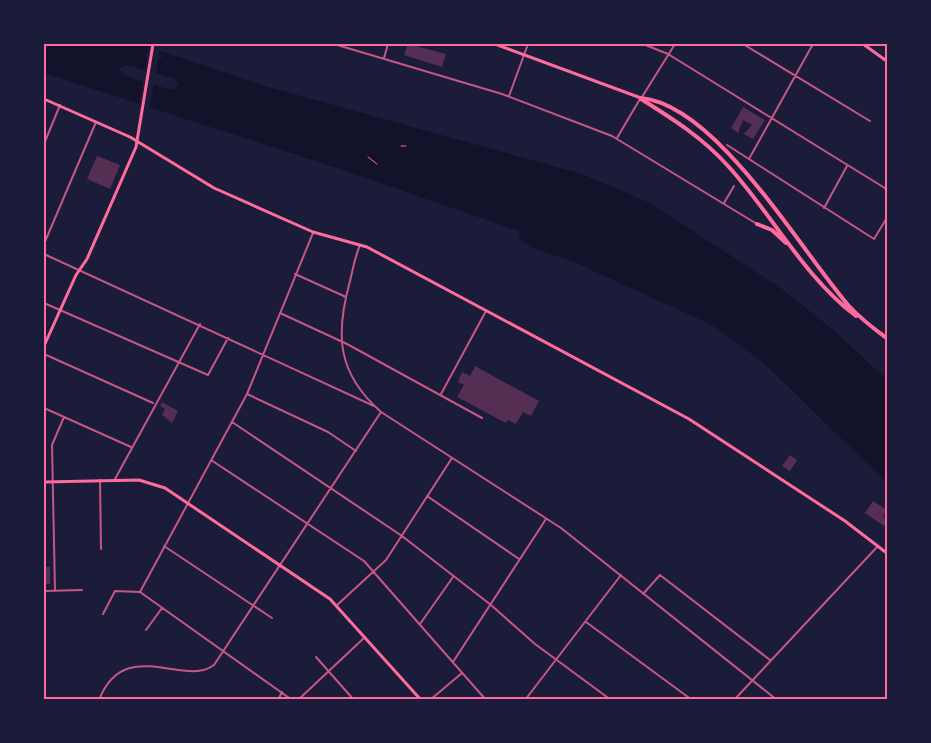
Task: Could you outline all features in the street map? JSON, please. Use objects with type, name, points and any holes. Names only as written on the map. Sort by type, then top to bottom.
[{"type":"highway","points":[[641,98],[694,134],[720,156],[836,300],[888,339]]},
{"type":"highway","points":[[641,98],[657,102],[679,114],[725,150],[855,313],[888,339]]},
{"type":"highway","points":[[757,224],[775,232],[799,255]]},
{"type":"main road","points":[[495,44],[641,98]]},
{"type":"main road","points":[[863,44],[888,62]]},
{"type":"main road","points":[[44,346],[104,222],[138,141],[154,45]]},
{"type":"main road","points":[[44,99],[138,141],[214,188],[313,232],[360,245],[689,419],[843,520],[888,554]]},
{"type":"main road","points":[[44,482],[100,480],[148,482],[188,502],[316,588],[336,606],[421,699]]},
{"type":"street","points":[[334,44],[509,96],[617,138],[757,224]]},
{"type":"street","points":[[384,58],[388,44]]},
{"type":"street","points":[[509,96],[528,44]]},
{"type":"street","points":[[642,44],[668,54],[888,190]]},
{"type":"street","points":[[617,138],[675,44]]},
{"type":"street","points":[[743,44],[870,121]]},
{"type":"street","points":[[748,160],[813,44]]},
{"type":"street","points":[[869,48],[872,44]]},
{"type":"street","points":[[44,144],[60,105]]},
{"type":"street","points":[[44,244],[97,122]]},
{"type":"street","points":[[727,145],[874,239],[888,216]]},
{"type":"street","points":[[824,208],[848,165]]},
{"type":"street","points":[[724,203],[734,186]]},
{"type":"street","points":[[140,592],[247,394],[313,232]]},
{"type":"street","points":[[360,245],[346,297],[341,341],[344,359],[354,383],[374,406],[546,519],[621,575],[751,681],[777,699]]},
{"type":"street","points":[[44,254],[374,406]]},
{"type":"street","points":[[296,274],[346,297]]},
{"type":"street","points":[[44,303],[208,375],[229,338]]},
{"type":"street","points":[[441,394],[486,310]]},
{"type":"street","points":[[280,313],[341,341],[482,418]]},
{"type":"street","points":[[115,480],[154,404],[200,324]]},
{"type":"street","points":[[44,354],[154,404]]},
{"type":"street","points":[[247,394],[328,432],[356,451]]},
{"type":"street","points":[[44,408],[131,447]]},
{"type":"street","points":[[99,699],[110,681],[127,669],[154,666],[204,670],[214,665],[381,412]]},
{"type":"street","points":[[55,591],[52,443],[64,417]]},
{"type":"street","points":[[232,422],[402,536],[556,660],[610,699]]},
{"type":"street","points":[[336,606],[386,561],[452,458]]},
{"type":"street","points":[[211,460],[364,561],[486,699]]},
{"type":"street","points":[[100,480],[101,549]]},
{"type":"street","points":[[428,496],[519,559]]},
{"type":"street","points":[[453,662],[546,519]]},
{"type":"street","points":[[164,546],[272,618]]},
{"type":"street","points":[[734,699],[878,546]]},
{"type":"street","points":[[527,699],[621,575]]},
{"type":"street","points":[[643,594],[660,575],[770,660]]},
{"type":"street","points":[[419,625],[453,577]]},
{"type":"street","points":[[44,591],[82,590]]},
{"type":"street","points":[[103,614],[115,591],[140,592],[292,699]]},
{"type":"street","points":[[146,630],[162,608]]},
{"type":"street","points":[[586,622],[692,699]]},
{"type":"street","points":[[298,699],[365,637]]},
{"type":"street","points":[[316,657],[354,699]]},
{"type":"street","points":[[430,699],[462,673]]},
{"type":"street","points":[[278,699],[282,692]]},
{"type":"path","points":[[399,146],[405,146]]},
{"type":"path","points":[[368,157],[377,164]]},
{"type":"shaded area","points":[[44,44],[140,44],[265,86],[582,174],[650,203],[782,289],[837,333],[887,380],[887,483],[764,363],[712,325],[574,262],[533,248],[520,239],[519,231],[337,168],[44,73]]},
{"type":"pier","points":[[149,45],[160,48],[158,57],[164,56],[158,59],[156,73],[175,79],[179,86],[172,90],[154,85],[151,99],[157,105],[151,101],[150,109],[139,106],[140,98],[137,99],[141,96],[143,82],[123,75],[119,69],[126,65],[145,70],[147,57],[142,52],[147,55]]},
{"type":"building","points":[[408,44],[446,54],[442,67],[404,55]]},
{"type":"building","points":[[743,107],[765,120],[753,139],[744,134],[752,125],[743,120],[738,133],[731,128]]},
{"type":"building","points":[[97,156],[120,165],[110,189],[87,179]]},
{"type":"building","points":[[475,366],[539,401],[531,416],[523,412],[516,424],[508,420],[506,423],[457,397],[464,385],[458,382],[462,372],[470,376]]},
{"type":"building","points":[[162,402],[178,411],[172,423],[162,415],[165,409],[160,406]]},
{"type":"building","points":[[790,455],[797,460],[790,471],[782,466]]},
{"type":"building","points":[[873,501],[887,510],[883,517],[888,520],[884,526],[865,513]]},
{"type":"building","points":[[44,567],[50,567],[50,584],[44,584]]}]
